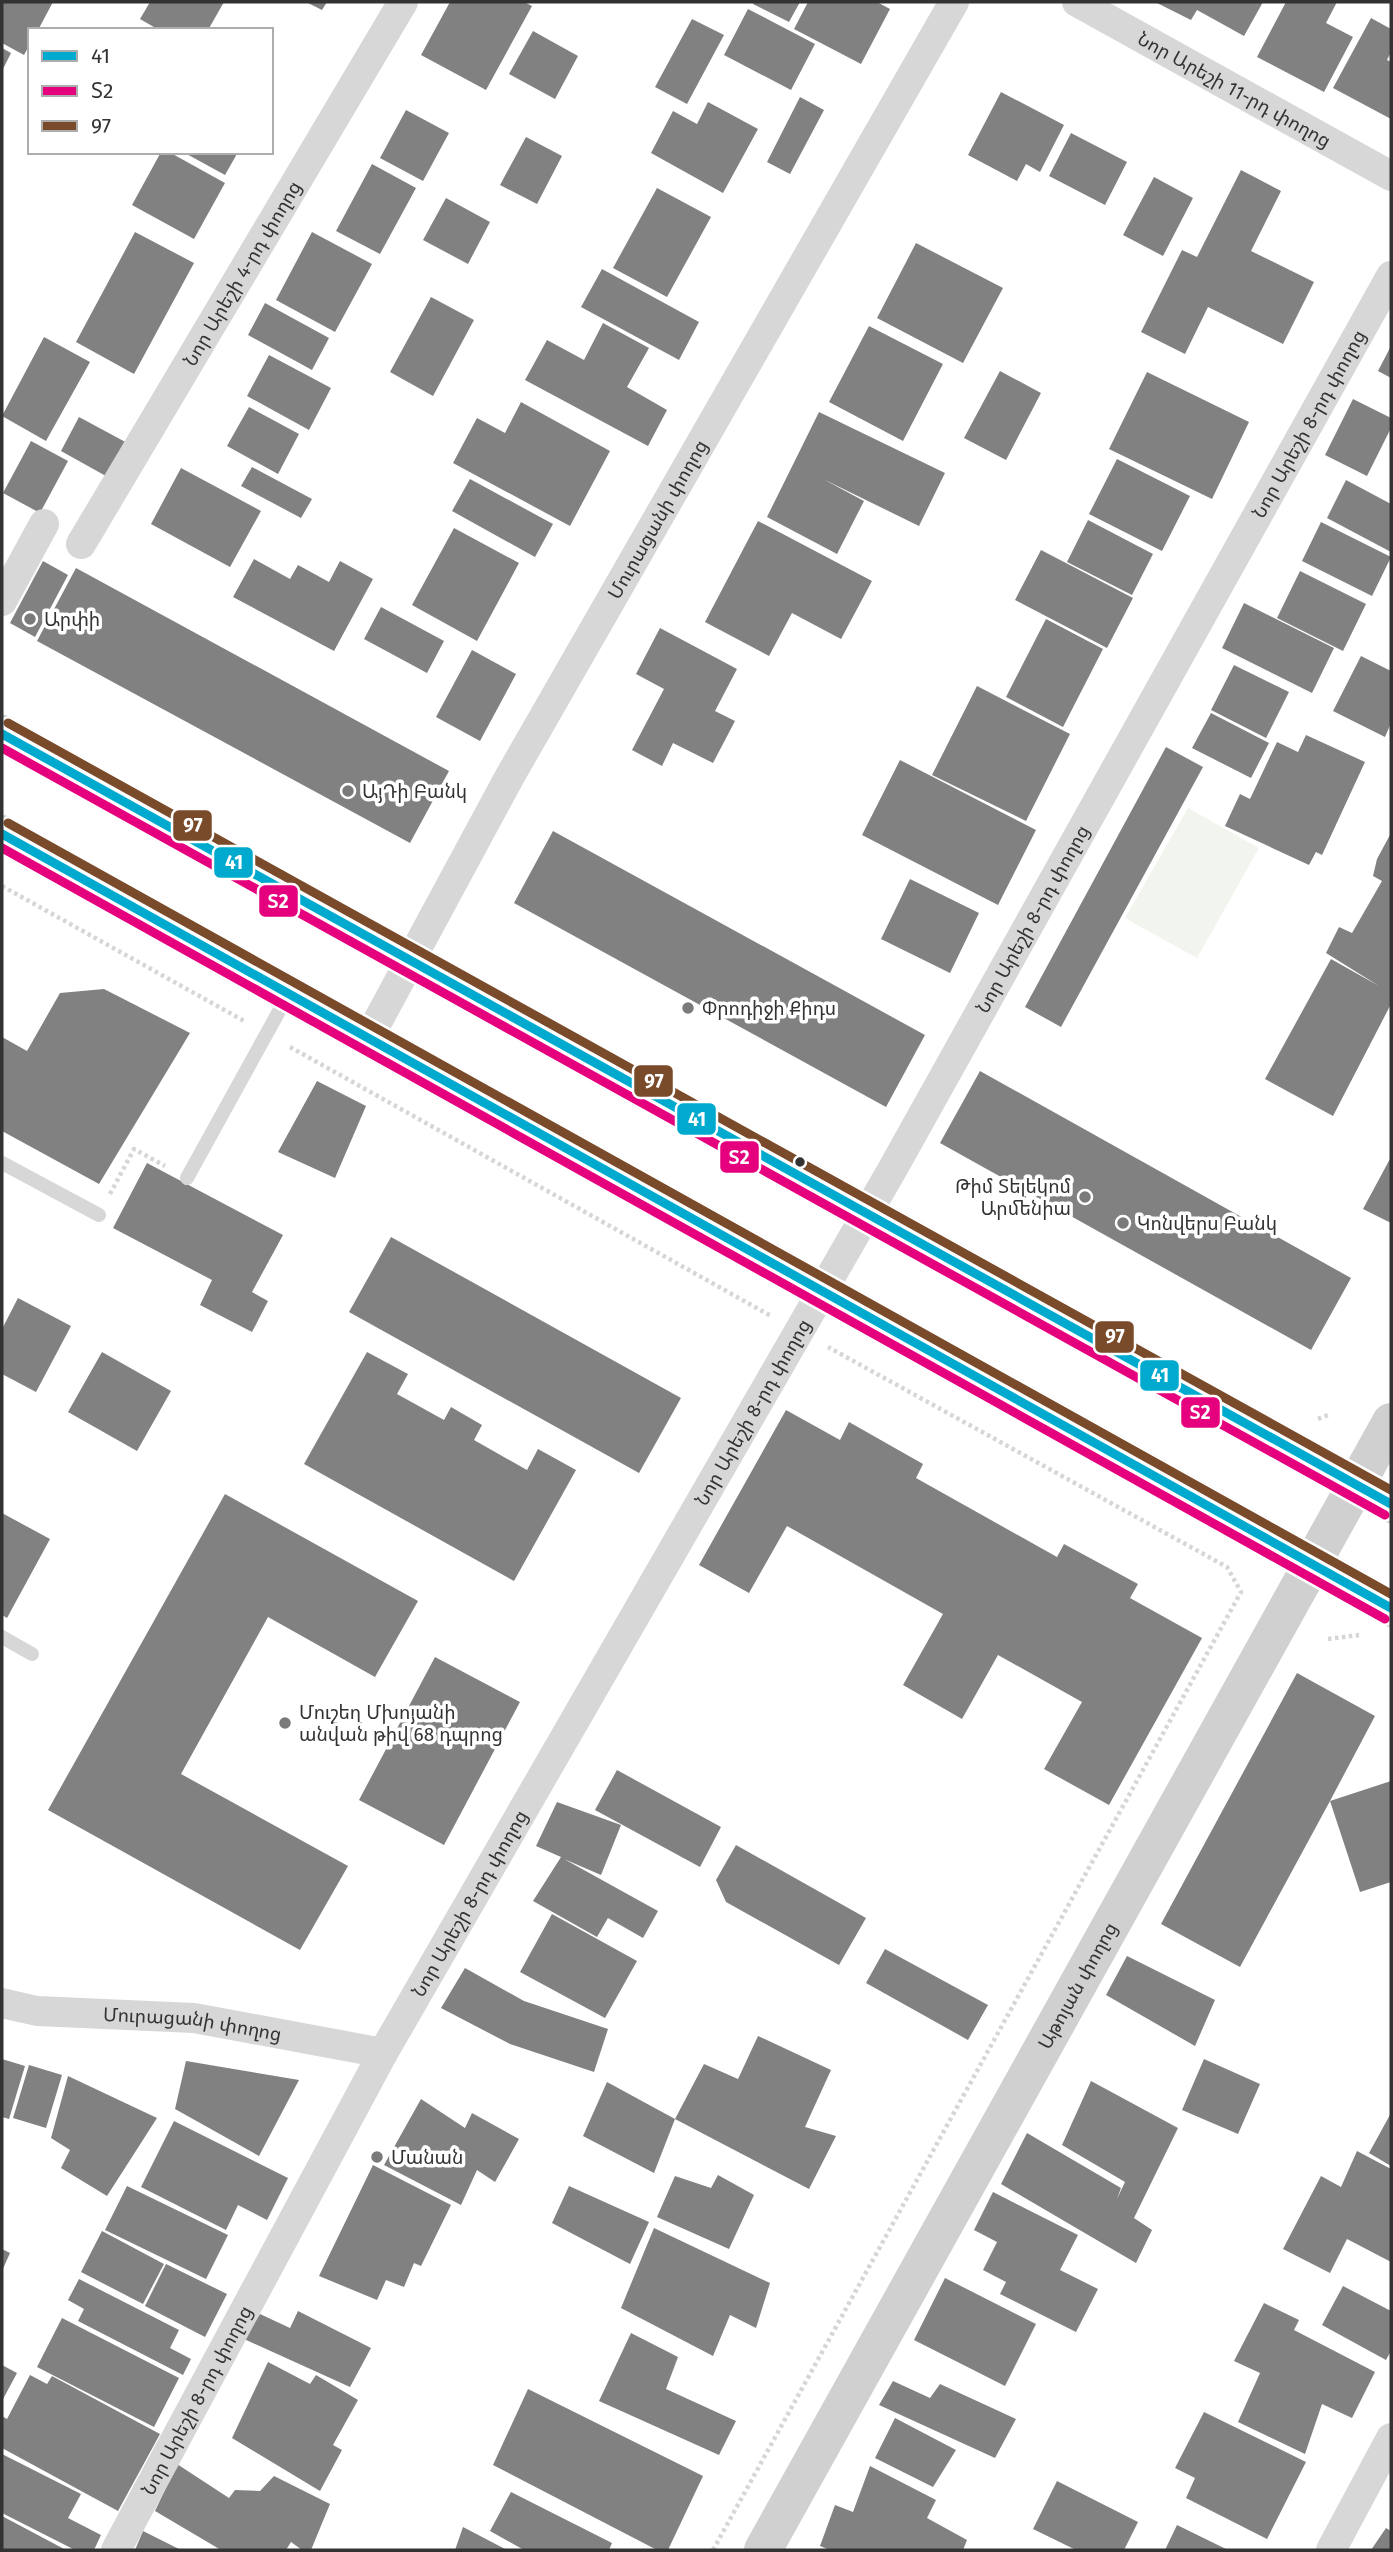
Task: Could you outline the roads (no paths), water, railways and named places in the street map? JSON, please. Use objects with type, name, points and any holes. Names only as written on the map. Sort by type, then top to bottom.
[{"type":"main road","points":[[2,734],[1391,1504]]},
{"type":"main road","points":[[2,834],[1391,1608]]},
{"type":"main road","name":"Աթոյան փողոց","points":[[763,2550],[1391,1422]]},
{"type":"street","name":"Նոր Արեշի 4-րդ փողոց","points":[[81,544],[403,2]]},
{"type":"street","name":"Մուրացանի փողոց","points":[[368,1039],[517,764],[954,2]]},
{"type":"street","name":"Նոր Արեշի 11-րդ փողոց","points":[[1077,2],[1391,176]]},
{"type":"street","name":"Նոր Արեշի 8-րդ փողոց","points":[[116,2550],[383,2053],[800,1332],[1391,276]]},
{"type":"street","points":[[2,601],[44,524]]},
{"type":"street","name":"Մուրացանի փողոց","points":[[2,2003],[37,2011],[194,2018],[383,2053]]},
{"type":"street","points":[[1331,2550],[1391,2438]]},
{"type":"lane","points":[[187,1178],[288,994]]},
{"type":"lane","points":[[2,1163],[99,1215]]},
{"type":"lane","points":[[2,1637],[32,1654]]},
{"type":"place","name":"Արփի","points":[[30,619]]},
{"type":"place","name":"ԱյԴի Բանկ","points":[[348,791]]},
{"type":"place","name":"Փրոդիջի Քիդս","points":[[688,1008]]},
{"type":"place","name":"Թիմ Տելեկոմ Արմենիա","points":[[1085,1197]]},
{"type":"place","name":"Կոնվերս Բանկ","points":[[1123,1223]]},
{"type":"place","name":"Մուշեղ Մխոյանի անվան թիվ 68 դպրոց","points":[[285,1723]]},
{"type":"place","name":"Մանան","points":[[377,2157]]}]
